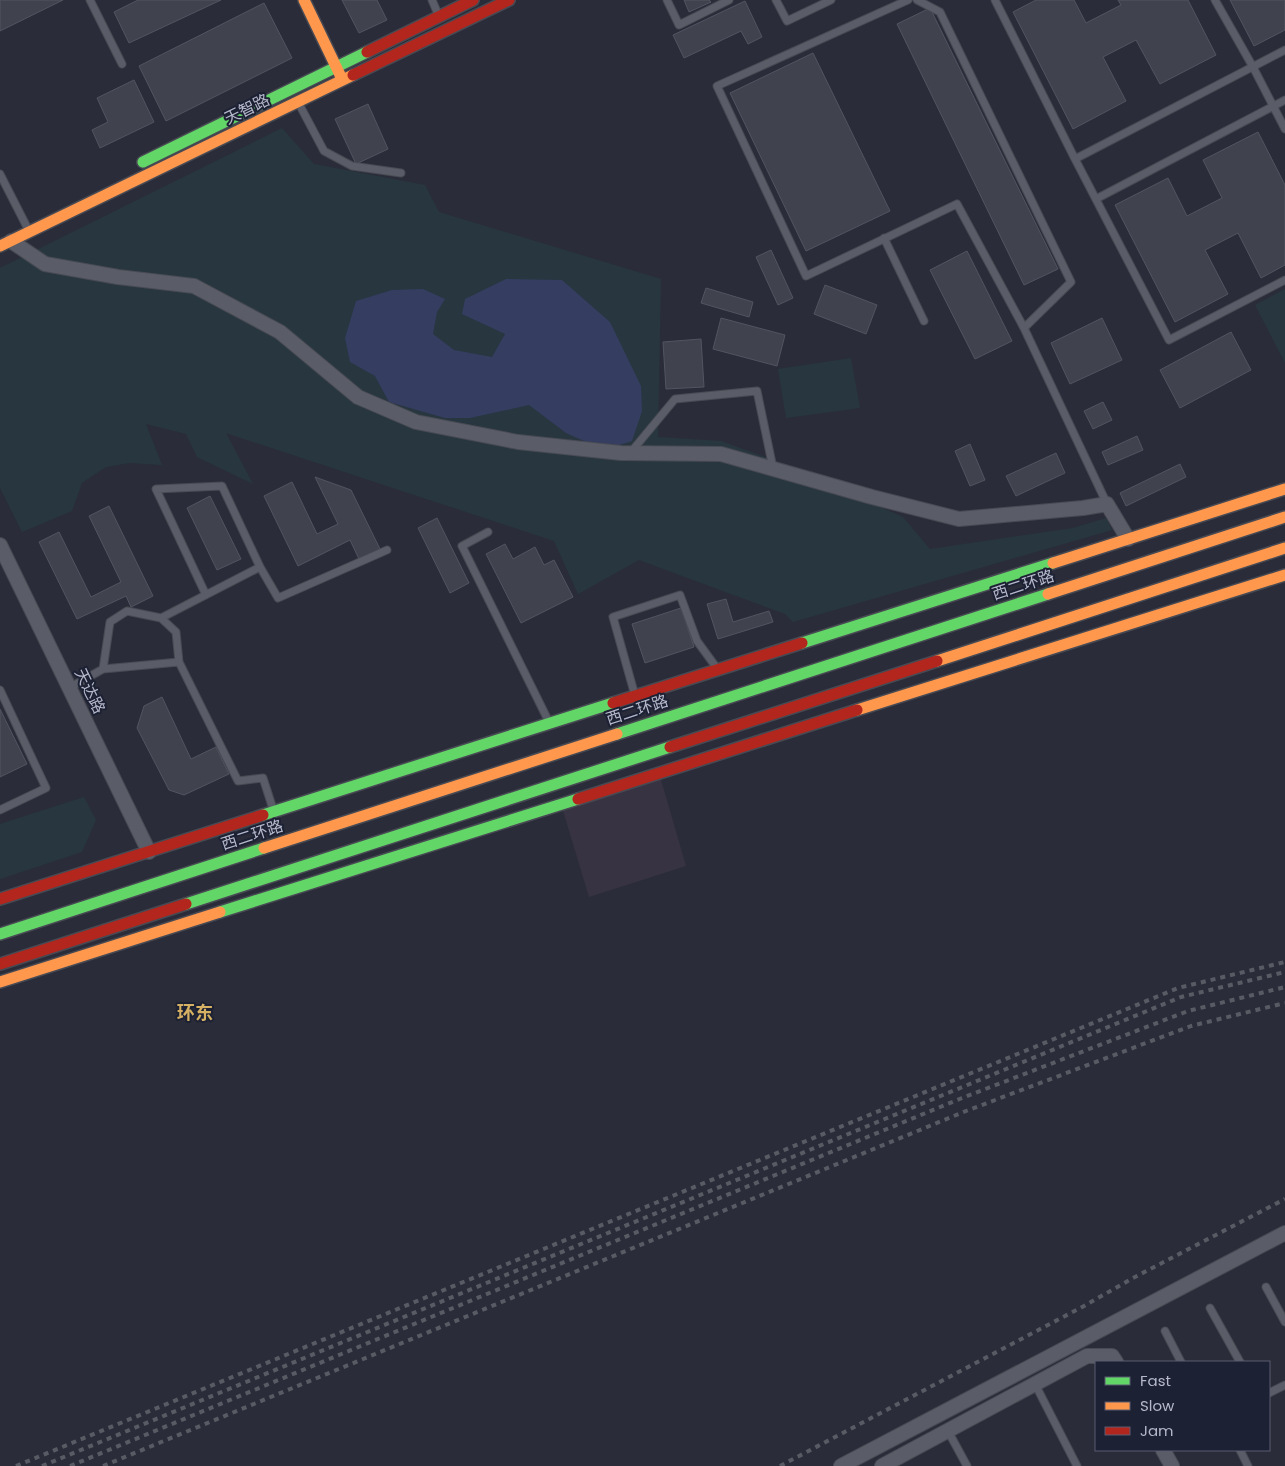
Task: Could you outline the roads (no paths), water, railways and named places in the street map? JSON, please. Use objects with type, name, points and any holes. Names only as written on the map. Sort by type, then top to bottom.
[{"type":"main road","points":[[304,0],[343,80]]},
{"type":"main road","name":"天智路","points":[[131,168],[336,67],[346,57],[440,17],[473,0]]},
{"type":"main road","name":"天智路","points":[[5,244],[509,0]]},
{"type":"main road","points":[[346,57],[354,75]]},
{"type":"main road","name":"西二环路","points":[[0,899],[1285,489]]},
{"type":"main road","name":"西二环路","points":[[0,934],[1285,517]]},
{"type":"main road","points":[[0,964],[1285,548]]},
{"type":"main road","points":[[0,982],[1285,575]]},
{"type":"street","points":[[5,244],[45,264],[118,277],[194,286],[280,332],[358,397],[416,422],[518,442],[630,453],[722,454],[872,497],[959,519],[1083,508],[1107,504],[1128,539]]},
{"type":"street","name":"天达路","points":[[0,545],[149,852]]},
{"type":"street","points":[[0,578],[13,572]]},
{"type":"street","points":[[841,1466],[1285,1233]]},
{"type":"street","points":[[882,1466],[1088,1356],[1112,1356],[1115,1361]]},
{"type":"street","points":[[1164,1451],[1172,1466]]},
{"type":"lane","points":[[90,0],[122,64]]},
{"type":"lane","points":[[432,0],[446,30]]},
{"type":"lane","points":[[667,0],[679,25],[729,0]]},
{"type":"lane","points":[[776,0],[786,21],[831,0]]},
{"type":"lane","points":[[908,0],[717,86],[806,276],[957,204],[1024,328],[1107,504]]},
{"type":"lane","points":[[917,0],[940,12],[1071,282],[1024,328]]},
{"type":"lane","points":[[995,0],[1075,159],[1170,340],[1285,280]]},
{"type":"lane","points":[[1215,0],[1285,129]]},
{"type":"lane","points":[[1075,159],[1285,50]]},
{"type":"lane","points":[[1096,199],[1285,100]]},
{"type":"lane","points":[[298,102],[324,151],[352,166],[401,173]]},
{"type":"lane","points":[[0,174],[30,232]]},
{"type":"lane","points":[[884,238],[924,321]]},
{"type":"lane","points":[[630,453],[675,399],[756,391],[773,468]]},
{"type":"lane","points":[[206,594],[156,489],[222,486],[260,567],[278,598],[387,550]]},
{"type":"lane","points":[[488,532],[462,546],[550,723]]},
{"type":"lane","points":[[161,618],[260,567]]},
{"type":"lane","points":[[635,696],[613,617],[680,595],[697,641],[718,669]]},
{"type":"lane","points":[[103,669],[110,622],[127,612],[161,618],[176,632],[178,662],[238,781],[263,778],[274,812]]},
{"type":"lane","points":[[69,688],[103,669],[178,662]]},
{"type":"lane","points":[[0,690],[46,788],[0,810]]},
{"type":"lane","points":[[1266,1286],[1285,1322]]},
{"type":"lane","points":[[1210,1308],[1239,1361]]},
{"type":"lane","points":[[1165,1331],[1180,1361]]},
{"type":"lane","points":[[1035,1384],[1077,1466]]},
{"type":"lane","points":[[1270,1392],[1285,1385]]},
{"type":"lane","points":[[948,1431],[967,1466]]},
{"type":"lane","points":[[1240,1451],[1248,1466]]},
{"type":"water","points":[[506,279],[562,280],[610,322],[641,386],[642,411],[632,441],[604,450],[566,433],[529,405],[470,418],[445,418],[389,402],[375,376],[350,362],[345,338],[356,301],[392,290],[423,289],[445,299],[437,312],[433,334],[454,350],[492,357],[505,334],[462,314],[465,299]]},
{"type":"railway","points":[[16,1466],[1178,988],[1285,962]]},
{"type":"railway","points":[[42,1466],[1181,997],[1285,972]]},
{"type":"railway","points":[[70,1466],[962,1098],[1188,1011],[1285,987]]},
{"type":"railway","points":[[103,1466],[966,1111],[1191,1026],[1285,1003]]},
{"type":"railway","points":[[780,1466],[1285,1199]]},
{"type":"district","name":"环东","points":[[195,1012]]}]
